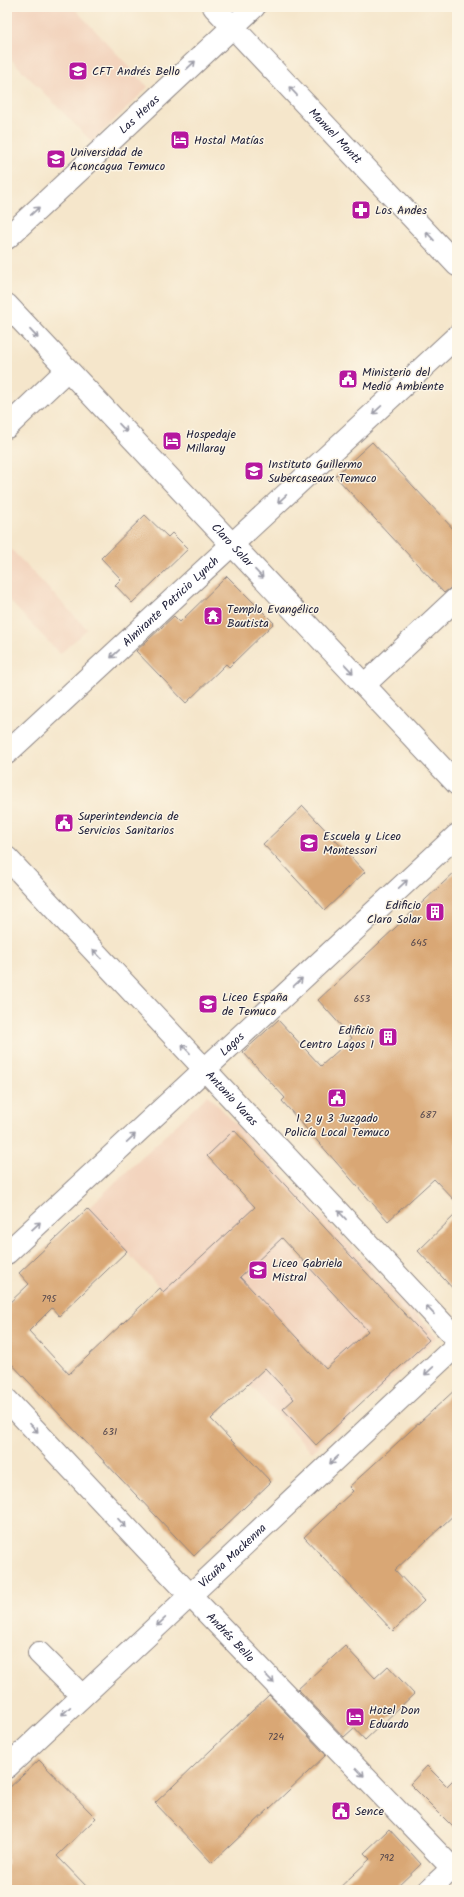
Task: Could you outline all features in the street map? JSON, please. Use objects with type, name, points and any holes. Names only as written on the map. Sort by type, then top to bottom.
[{"type":"street","name":"Manuel Montt","points":[[214,7],[457,265]]},
{"type":"street","name":"Las Heras","points":[[7,238],[254,7]]},
{"type":"street","name":"Claro Solar","points":[[7,305],[457,784]]},
{"type":"street","name":"Almirante Patricio Lynch","points":[[7,753],[457,336]]},
{"type":"street","points":[[7,427],[68,370]]},
{"type":"street","points":[[364,685],[457,598]]},
{"type":"street","name":"Lagos","points":[[7,1253],[457,835]]},
{"type":"street","name":"Antonio Varas","points":[[7,858],[457,1339]]},
{"type":"street","name":"Vicuña Mackenna","points":[[7,1766],[457,1345]]},
{"type":"street","name":"Andrés Bello","points":[[7,1400],[190,1595],[456,1868]]},
{"type":"street","points":[[39,1652],[82,1696]]},
{"type":"street","points":[[429,1890],[456,1868]]},
{"type":"shaded area","name":"CFT Andrés Bello","points":[[7,7],[73,7],[148,87],[92,142],[7,55]]},
{"type":"shaded area","points":[[7,545],[87,629],[60,654],[7,598]]},
{"type":"shaded area","name":"Liceo Gabriela Mistral","points":[[208,1095],[437,1337],[312,1452],[87,1209]]},
{"type":"building","points":[[372,442],[457,533],[457,583],[444,593],[335,476]]},
{"type":"building","points":[[145,515],[168,537],[172,533],[188,549],[132,603],[115,585],[121,579],[101,558]]},
{"type":"building","points":[[227,576],[274,623],[229,667],[226,664],[186,703],[136,651],[174,616],[180,622]]},
{"type":"building","points":[[303,806],[365,872],[325,910],[263,844]]},
{"type":"building","points":[[457,870],[457,1203],[434,1179],[388,1221],[282,1101],[285,1098],[243,1052],[278,1020],[321,1066],[352,1038],[318,1000]]},
{"type":"building","points":[[234,1130],[429,1340],[316,1445],[283,1409],[294,1399],[265,1368],[211,1419],[271,1482],[194,1556],[7,1359],[7,1305],[29,1284],[19,1273],[87,1209],[127,1251],[59,1316],[52,1308],[29,1331],[69,1374],[160,1288],[163,1292],[255,1207],[207,1156]],"holes":[[[282,1238],[368,1331],[326,1369],[240,1277]]]},
{"type":"building","points":[[457,1213],[457,1293],[418,1251]]},
{"type":"building","points":[[457,1388],[457,1512],[395,1570],[424,1601],[393,1631],[304,1537],[353,1491],[349,1487]]},
{"type":"building","points":[[345,1646],[375,1678],[388,1666],[414,1694],[365,1740],[354,1728],[344,1737],[298,1689]]},
{"type":"building","points":[[269,1695],[326,1755],[212,1863],[155,1803]]},
{"type":"building","points":[[39,1760],[96,1818],[57,1856],[90,1890],[7,1890],[7,1790]]},
{"type":"building","points":[[427,1766],[447,1786],[457,1776],[457,1831],[410,1784]]},
{"type":"building","points":[[389,1829],[421,1864],[394,1890],[337,1890],[370,1859],[364,1853]]},
{"type":"place","name":"CFT Andrés Bello","points":[[78,71]]},
{"type":"place","name":"Hostal Matías","points":[[180,140]]},
{"type":"place","name":"Universidad de Aconcagua Temuco","points":[[56,159]]},
{"type":"place","name":"Los Andes","points":[[361,210]]},
{"type":"place","name":"Ministerio del Medio Ambiente","points":[[348,379]]},
{"type":"place","name":"Hospedaje Millaray","points":[[172,441]]},
{"type":"place","name":"Instituto Guillermo Subercaseaux Temuco","points":[[254,471]]},
{"type":"place","name":"Templo Evangélico Bautista","points":[[213,616]]},
{"type":"place","name":"Superintendencia de Servicios Sanitarios","points":[[64,823]]},
{"type":"place","name":"Escuela y Liceo Montessori","points":[[309,843]]},
{"type":"place","name":"Edificio Claro Solar","points":[[435,912]]},
{"type":"place","name":"Liceo España de Temuco","points":[[208,1004]]},
{"type":"place","name":"Edificio Centro Lagos I","points":[[388,1037]]},
{"type":"place","name":"1 2 y 3 Juzgado Policía Local Temuco","points":[[337,1098]]},
{"type":"place","name":"Liceo Gabriela Mistral","points":[[258,1270]]},
{"type":"place","name":"Hotel Don Eduardo","points":[[355,1717]]},
{"type":"place","name":"Sence","points":[[341,1811]]}]
